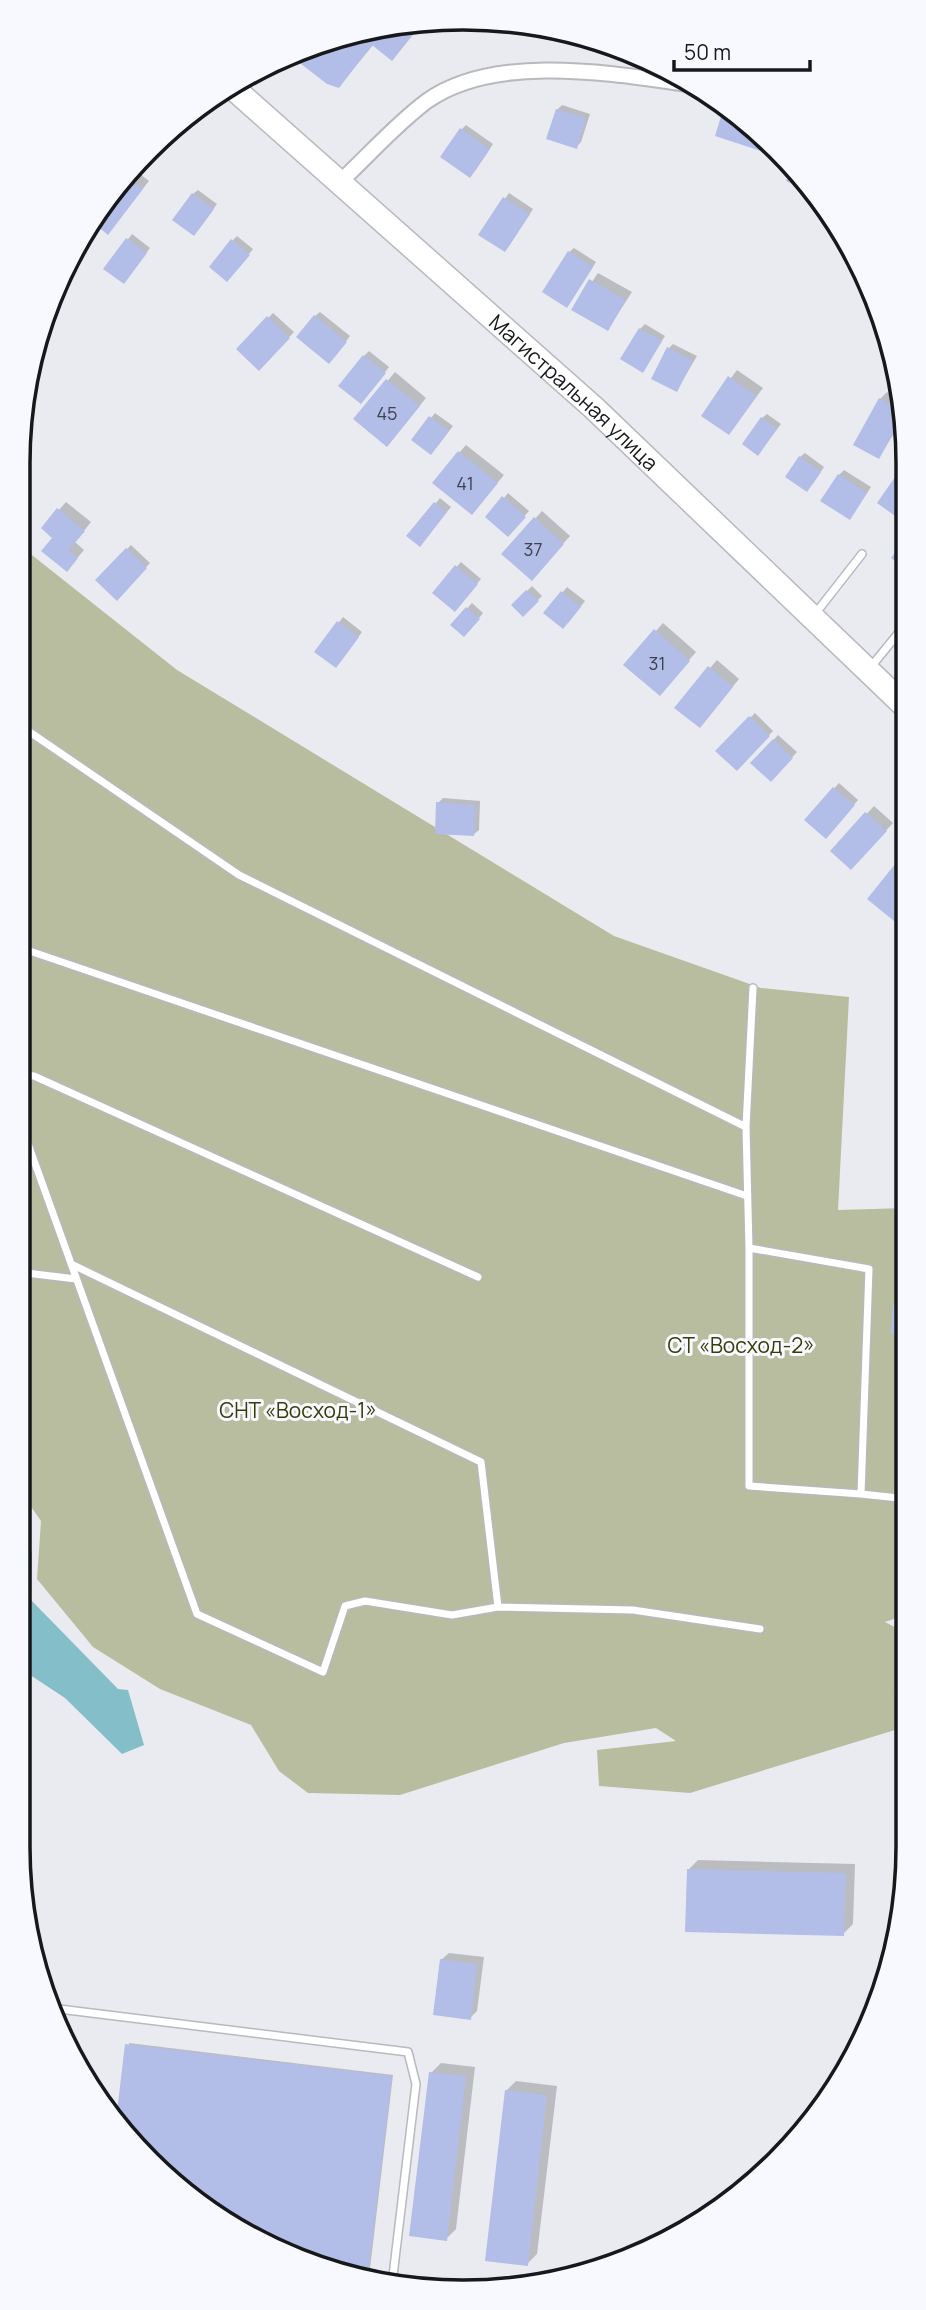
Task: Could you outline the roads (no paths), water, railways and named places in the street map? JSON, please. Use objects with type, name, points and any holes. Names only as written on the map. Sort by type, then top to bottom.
[{"type":"main road","name":"Магистральная улица","points":[[238,93],[594,408],[896,697]]},
{"type":"street","points":[[340,182],[428,100],[490,74],[600,72],[668,81]]},
{"type":"lane","points":[[814,616],[862,554]]},
{"type":"lane","points":[[868,670],[896,636]]},
{"type":"lane","points":[[30,732],[239,875],[746,1127]]},
{"type":"lane","points":[[30,951],[747,1196]]},
{"type":"lane","points":[[753,988],[746,1127],[749,1486],[896,1498]]},
{"type":"lane","points":[[30,1076],[478,1277]]},
{"type":"lane","points":[[30,1150],[197,1614],[323,1672],[345,1606],[365,1601],[452,1615],[498,1607],[632,1610],[760,1629]]},
{"type":"lane","points":[[749,1248],[869,1269],[860,1494]]},
{"type":"lane","points":[[70,1264],[481,1462],[498,1607]]},
{"type":"lane","points":[[30,1273],[76,1279]]},
{"type":"lane","points":[[62,2009],[408,2052],[416,2084],[392,2275]]},
{"type":"water","points":[[30,1541],[31,1600],[118,1689],[128,1690],[144,1745],[122,1754],[65,1698],[30,1675]]},
{"type":"park label","name":"СТ «Восход-2»","points":[[741,1345]]},
{"type":"park label","name":"СНТ «Восход-1»","points":[[298,1410]]}]
